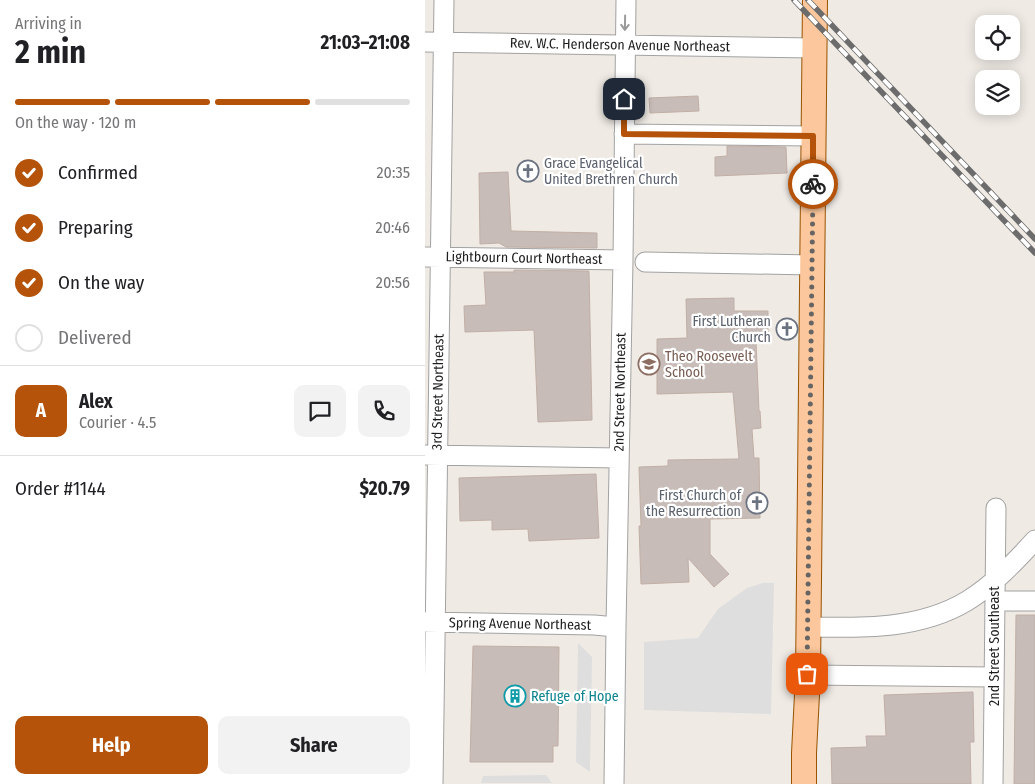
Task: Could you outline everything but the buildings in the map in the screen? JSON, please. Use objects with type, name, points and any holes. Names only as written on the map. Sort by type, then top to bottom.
[{"type":"main road","points":[[804,784],[815,0]]},
{"type":"street","name":"3rd Street Northeast","points":[[433,784],[430,622],[434,42],[444,0]]},
{"type":"street","name":"2nd Street Northeast","points":[[614,784],[626,0]]},
{"type":"street","name":"Rev. W.C. Henderson Avenue Northeast","points":[[434,42],[814,48]]},
{"type":"street","points":[[624,134],[813,136]]},
{"type":"street","name":"Lightbourn Court Northeast","points":[[433,257],[623,260]]},
{"type":"street","points":[[645,262],[811,265]]},
{"type":"street","points":[[431,455],[619,458]]},
{"type":"street","name":"2nd Street Southeast","points":[[993,784],[995,508]]},
{"type":"street","points":[[807,627],[855,628],[880,626],[925,618],[946,611],[966,601],[995,580],[1035,540]]},
{"type":"street","points":[[995,601],[1035,601]]},
{"type":"street","name":"Spring Avenue Northeast","points":[[430,622],[616,627]]},
{"type":"street","points":[[807,674],[994,678]]},
{"type":"shaded area","points":[[763,583],[774,583],[771,714],[644,710],[644,642],[698,638],[718,609],[747,588]]},
{"type":"shaded area","points":[[578,643],[592,657],[590,772],[576,762]]},
{"type":"shaded area","points":[[546,775],[552,783],[481,783],[483,776]]},
{"type":"railway","points":[[794,0],[1035,253]]},
{"type":"railway","points":[[808,0],[1035,239]]},
{"type":"way so far","points":[[807,674],[813,184]]},
{"type":"place","name":"Grace Evangelical United Brethren Church","points":[[528,171]]},
{"type":"place","name":"First Lutheran Church","points":[[787,329]]},
{"type":"place","name":"Theo Roosevelt School","points":[[649,364]]},
{"type":"place","name":"First Church of the Resurrection","points":[[757,503]]},
{"type":"place","name":"Refuge of Hope","points":[[515,696]]},
{"type":"route","points":[[624,99],[624,134],[813,136],[813,184]]}]
